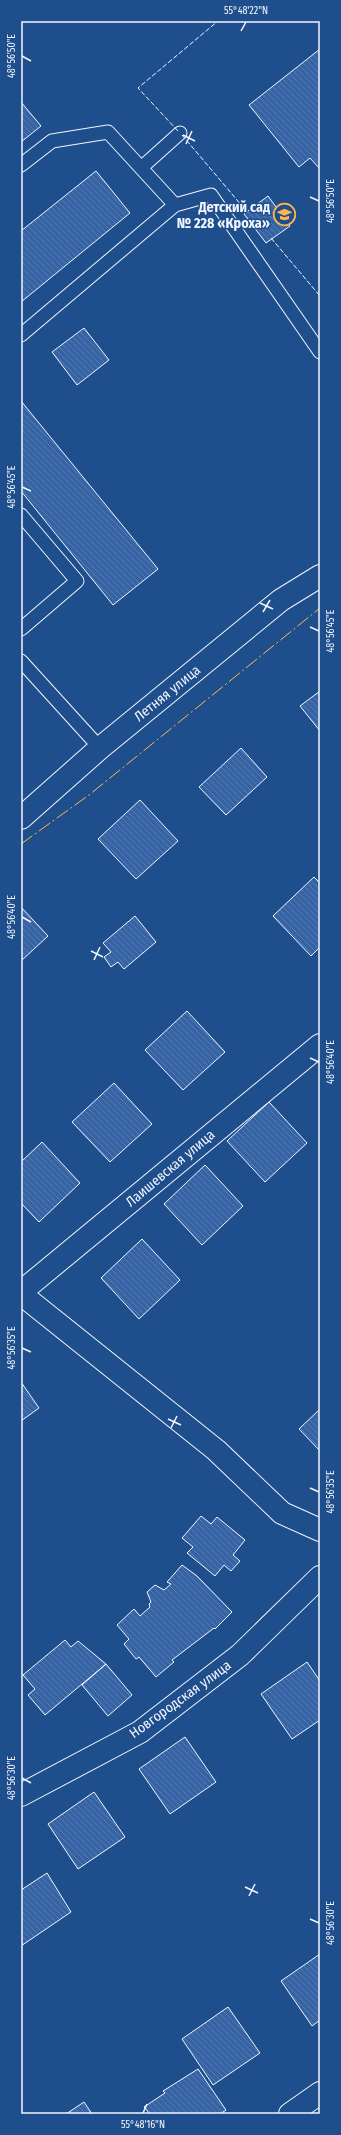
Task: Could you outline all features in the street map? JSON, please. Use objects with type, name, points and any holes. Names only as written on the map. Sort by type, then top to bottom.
[{"type":"street","name":"Летняя улица","points":[[21,818],[100,748],[281,600],[320,576]]},
{"type":"street","name":"Лаишевская улица","points":[[21,1293],[320,1045]]},
{"type":"street","points":[[21,1293],[216,1450],[282,1513],[320,1530]]},
{"type":"street","name":"Новгородская улица","points":[[21,1795],[140,1732],[240,1656],[320,1577]]},
{"type":"street","points":[[290,2114],[320,2093]]},
{"type":"lane","points":[[21,164],[52,140],[108,132],[175,205]]},
{"type":"lane","points":[[141,168],[180,133]]},
{"type":"lane","points":[[21,335],[175,205],[211,195],[320,352]]},
{"type":"lane","points":[[21,515],[77,581],[21,629]]},
{"type":"lane","points":[[21,661],[100,748]]},
{"type":"building","points":[[320,49],[320,169],[310,158],[299,167],[249,105]]},
{"type":"building","points":[[21,102],[41,126],[21,142]]},
{"type":"building","points":[[96,171],[130,213],[21,302],[21,231]]},
{"type":"building","points":[[268,196],[290,226],[266,243],[244,214]]},
{"type":"building","points":[[84,328],[109,360],[77,385],[52,352]]},
{"type":"building","points":[[21,401],[158,569],[113,605],[21,491]]},
{"type":"building","points":[[320,691],[320,731],[300,706]]},
{"type":"building","points":[[241,748],[267,777],[226,815],[199,787]]},
{"type":"building","points":[[140,800],[178,841],[136,879],[98,839]]},
{"type":"building","points":[[314,877],[320,883],[320,947],[311,956],[273,916]]},
{"type":"building","points":[[21,907],[48,936],[21,961]]},
{"type":"building","points":[[135,916],[156,942],[124,969],[118,962],[111,967],[104,957],[111,952],[103,943]]},
{"type":"building","points":[[187,1011],[225,1052],[183,1090],[145,1050]]},
{"type":"building","points":[[114,1083],[152,1124],[110,1162],[72,1122]]},
{"type":"building","points":[[269,1102],[307,1143],[265,1182],[227,1141]]},
{"type":"building","points":[[42,1142],[80,1183],[39,1222],[21,1203],[21,1162]]},
{"type":"building","points":[[205,1165],[243,1206],[202,1245],[164,1204]]},
{"type":"building","points":[[142,1239],[180,1280],[139,1319],[101,1278]]},
{"type":"building","points":[[21,1382],[39,1408],[21,1421]]},
{"type":"building","points":[[320,1409],[320,1451],[299,1429]]},
{"type":"building","points":[[201,1516],[211,1524],[217,1517],[245,1540],[233,1555],[240,1561],[231,1571],[224,1565],[215,1576],[187,1553],[193,1547],[182,1538]]},
{"type":"building","points":[[182,1565],[197,1576],[232,1612],[215,1629],[214,1628],[172,1660],[174,1662],[156,1677],[139,1657],[136,1659],[124,1644],[129,1639],[117,1625],[134,1609],[140,1616],[150,1607],[149,1604],[151,1602],[147,1592],[155,1585],[164,1590],[171,1584],[167,1582]]},
{"type":"building","points":[[65,1640],[71,1647],[78,1641],[106,1664],[45,1715],[28,1695],[35,1689],[23,1675]]},
{"type":"building","points":[[307,1662],[320,1681],[320,1720],[292,1739],[261,1694]]},
{"type":"building","points":[[106,1664],[132,1695],[108,1716],[82,1685]]},
{"type":"building","points":[[185,1737],[216,1782],[170,1814],[139,1769]]},
{"type":"building","points":[[94,1792],[125,1837],[78,1869],[48,1824]]},
{"type":"building","points":[[47,1873],[71,1912],[21,1946],[21,1890]]},
{"type":"building","points":[[320,1954],[320,2020],[312,2026],[281,1981]]},
{"type":"building","points":[[228,2007],[260,2053],[213,2085],[182,2039]]},
{"type":"building","points":[[198,2069],[226,2110],[220,2114],[150,2114],[144,2107],[165,2093],[163,2091]]},
{"type":"building","points":[[84,2102],[92,2114],[66,2114]]},
{"type":"fence","points":[[178,131],[138,88],[218,21]]},
{"type":"fence","points":[[182,135],[248,213]]},
{"type":"fence","points":[[271,238],[320,296]]},
{"type":"power","points":[[21,844],[89,795],[320,608]]},
{"type":"place","name":"Детский сад № 228 «Кроха»","points":[[285,215]]}]
